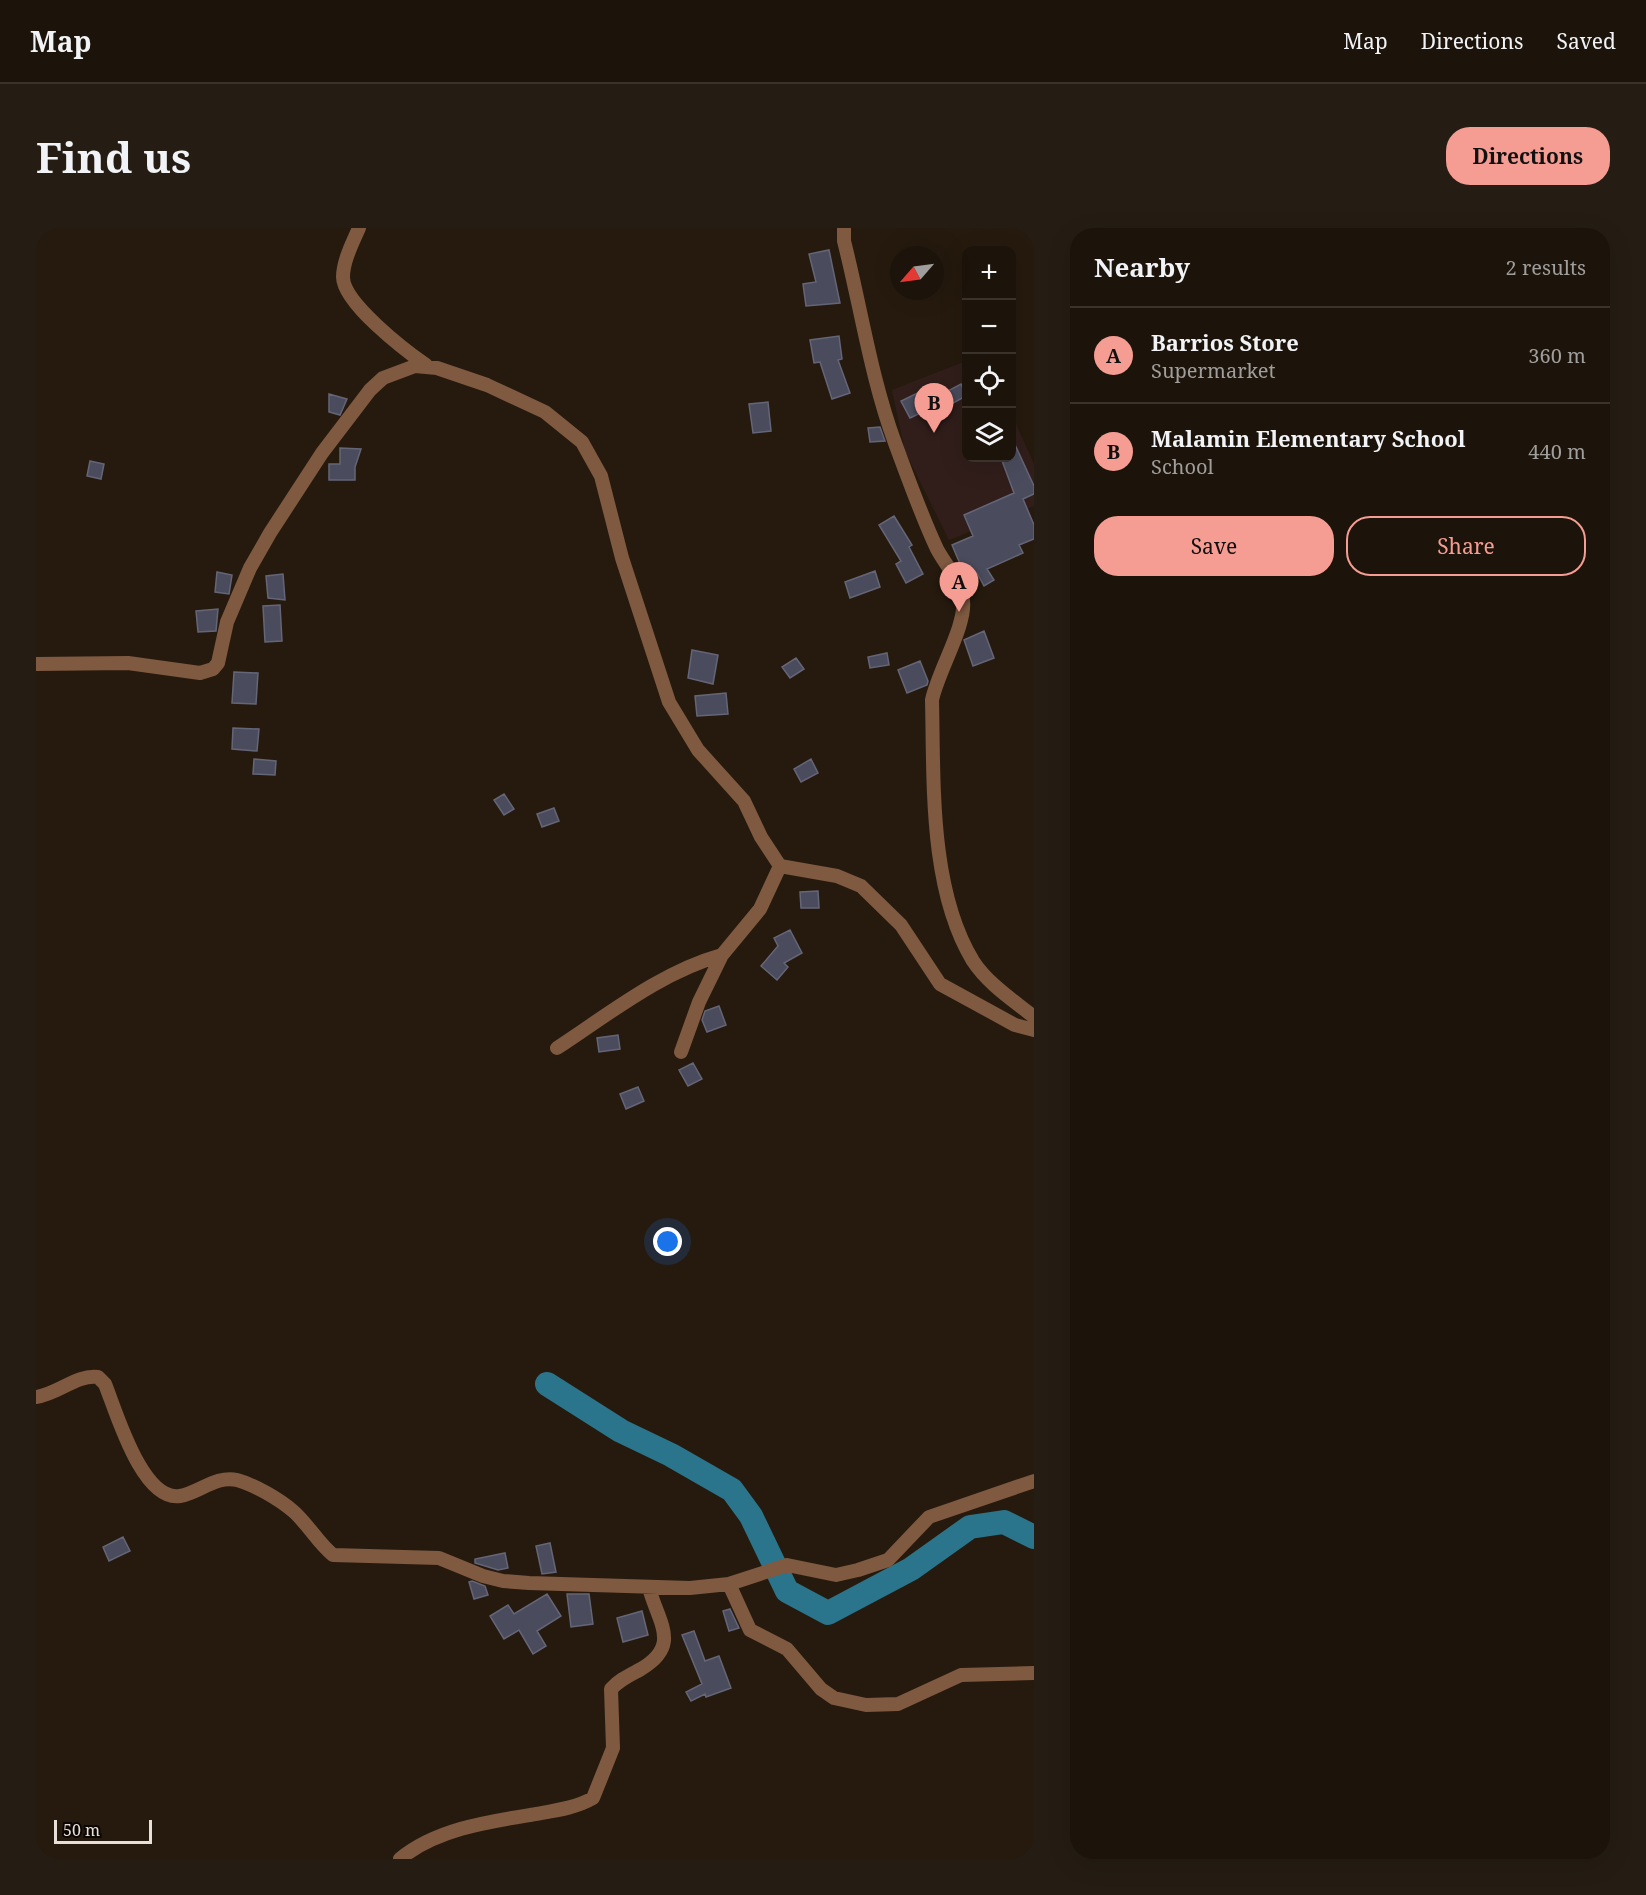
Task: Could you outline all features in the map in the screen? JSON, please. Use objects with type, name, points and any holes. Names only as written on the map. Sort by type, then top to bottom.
[{"type":"street","points":[[359,228],[344,272],[345,286],[357,304],[391,338],[426,365],[487,386],[545,412],[582,442],[601,476],[622,558],[669,702],[698,750],[744,801],[761,837],[780,866],[837,876],[861,886],[901,925],[940,984],[1015,1025],[1034,1030]]},
{"type":"street","points":[[844,228],[844,241],[870,355],[894,439],[938,550],[957,580],[964,604],[957,631],[936,680],[932,700],[935,824],[946,885],[963,939],[974,962],[999,989],[1034,1017]]},
{"type":"street","points":[[36,664],[128,663],[200,673],[213,669],[218,663],[237,594],[270,533],[309,471],[370,390],[383,378],[426,365]]},
{"type":"street","points":[[681,1052],[699,1002],[722,955],[760,909],[780,866]]},
{"type":"street","points":[[557,1048],[652,986],[697,962],[722,955]]},
{"type":"street","points":[[36,1397],[54,1393],[88,1376],[98,1377],[105,1384],[139,1467],[147,1480],[159,1490],[179,1496],[216,1482],[236,1480],[256,1488],[294,1511],[333,1555],[439,1558],[468,1572],[503,1581],[649,1588],[729,1584],[787,1565],[836,1575],[888,1560],[929,1517],[1034,1481]]},
{"type":"street","points":[[729,1584],[750,1630],[787,1649],[821,1689],[834,1698],[866,1705],[898,1704],[961,1675],[1034,1673]]},
{"type":"street","points":[[400,1859],[415,1846],[439,1836],[509,1818],[561,1810],[593,1798],[613,1748],[610,1689],[620,1679],[655,1660],[662,1654],[666,1642],[649,1588]]},
{"type":"shaded area","points":[[962,363],[962,462],[1016,462],[1016,424],[1034,464],[1034,506],[949,540],[905,451],[892,390]]},
{"type":"building","points":[[829,250],[840,303],[806,306],[803,284],[816,282],[809,254]]},
{"type":"building","points":[[839,336],[842,359],[838,360],[850,393],[832,399],[820,362],[814,363],[810,340]]},
{"type":"building","points":[[961,384],[962,398],[948,406],[942,394]]},
{"type":"building","points":[[932,386],[940,404],[910,418],[901,401]]},
{"type":"building","points":[[329,394],[347,399],[340,415],[329,412]]},
{"type":"building","points":[[768,402],[771,431],[753,433],[749,404]]},
{"type":"building","points":[[880,427],[885,441],[870,442],[868,428]]},
{"type":"building","points":[[1016,447],[1034,486],[1034,494],[1023,499],[1034,525],[1034,539],[1019,545],[1023,553],[987,569],[994,580],[984,586],[977,573],[966,578],[952,545],[973,536],[964,515],[1014,493],[1002,462],[1016,462]]},
{"type":"building","points":[[340,448],[361,449],[355,467],[355,480],[329,480],[329,464],[340,464]]},
{"type":"building","points":[[90,461],[104,464],[101,479],[87,476]]},
{"type":"building","points":[[894,516],[912,545],[909,547],[923,574],[906,583],[896,564],[901,561],[879,525]]},
{"type":"building","points":[[875,571],[880,587],[850,598],[845,582]]},
{"type":"building","points":[[217,572],[232,575],[229,594],[215,592]]},
{"type":"building","points":[[283,574],[285,600],[268,598],[266,576]]},
{"type":"building","points":[[280,605],[282,641],[265,642],[263,606]]},
{"type":"building","points":[[218,609],[216,631],[198,632],[196,611]]},
{"type":"building","points":[[984,631],[994,658],[973,666],[964,640]]},
{"type":"building","points":[[692,650],[718,655],[713,684],[688,678]]},
{"type":"building","points":[[887,653],[889,665],[870,668],[868,657]]},
{"type":"building","points":[[796,658],[804,669],[790,678],[782,667]]},
{"type":"building","points":[[920,661],[928,681],[927,685],[907,693],[898,670]]},
{"type":"building","points":[[234,672],[258,673],[256,704],[232,703]]},
{"type":"building","points":[[726,693],[728,714],[697,716],[695,696]]},
{"type":"building","points":[[233,728],[259,729],[257,751],[232,749]]},
{"type":"building","points":[[254,759],[276,761],[275,775],[253,774]]},
{"type":"building","points":[[811,759],[818,773],[801,782],[794,769]]},
{"type":"building","points":[[504,794],[514,809],[504,815],[494,800]]},
{"type":"building","points":[[554,808],[559,821],[542,827],[537,814]]},
{"type":"building","points":[[818,891],[819,908],[801,908],[800,892]]},
{"type":"building","points":[[790,930],[802,953],[784,963],[788,967],[777,980],[761,966],[778,946],[774,938]]},
{"type":"building","points":[[719,1006],[726,1025],[707,1032],[702,1020],[705,1011]]},
{"type":"building","points":[[618,1035],[620,1049],[599,1052],[597,1038]]},
{"type":"building","points":[[693,1063],[702,1079],[688,1086],[679,1070]]},
{"type":"building","points":[[638,1087],[644,1101],[626,1109],[620,1094]]},
{"type":"building","points":[[123,1537],[130,1551],[109,1561],[103,1547]]},
{"type":"building","points":[[550,1543],[556,1572],[542,1574],[536,1546]]},
{"type":"building","points":[[505,1553],[508,1568],[498,1570],[475,1563],[475,1559]]},
{"type":"building","points":[[469,1582],[485,1586],[488,1595],[474,1599]]},
{"type":"building","points":[[547,1594],[561,1616],[537,1631],[546,1646],[533,1654],[519,1630],[504,1639],[490,1616],[508,1605],[514,1614]]},
{"type":"building","points":[[567,1594],[589,1594],[593,1624],[571,1627]]},
{"type":"building","points":[[730,1609],[739,1628],[729,1631],[723,1611]]},
{"type":"building","points":[[642,1611],[648,1635],[623,1642],[617,1618]]},
{"type":"building","points":[[694,1631],[705,1661],[719,1656],[731,1688],[706,1697],[705,1694],[691,1701],[686,1692],[702,1684],[682,1635]]},
{"type":"waterway","points":[[547,1384],[621,1431],[671,1455],[732,1490],[751,1516],[787,1591],[828,1613],[911,1569],[970,1527],[1004,1522],[1034,1537]]},
{"type":"place","name":"Malamin Elementary School","points":[[934,433]]},
{"type":"place","name":"Barrios Store","points":[[959,612]]}]
